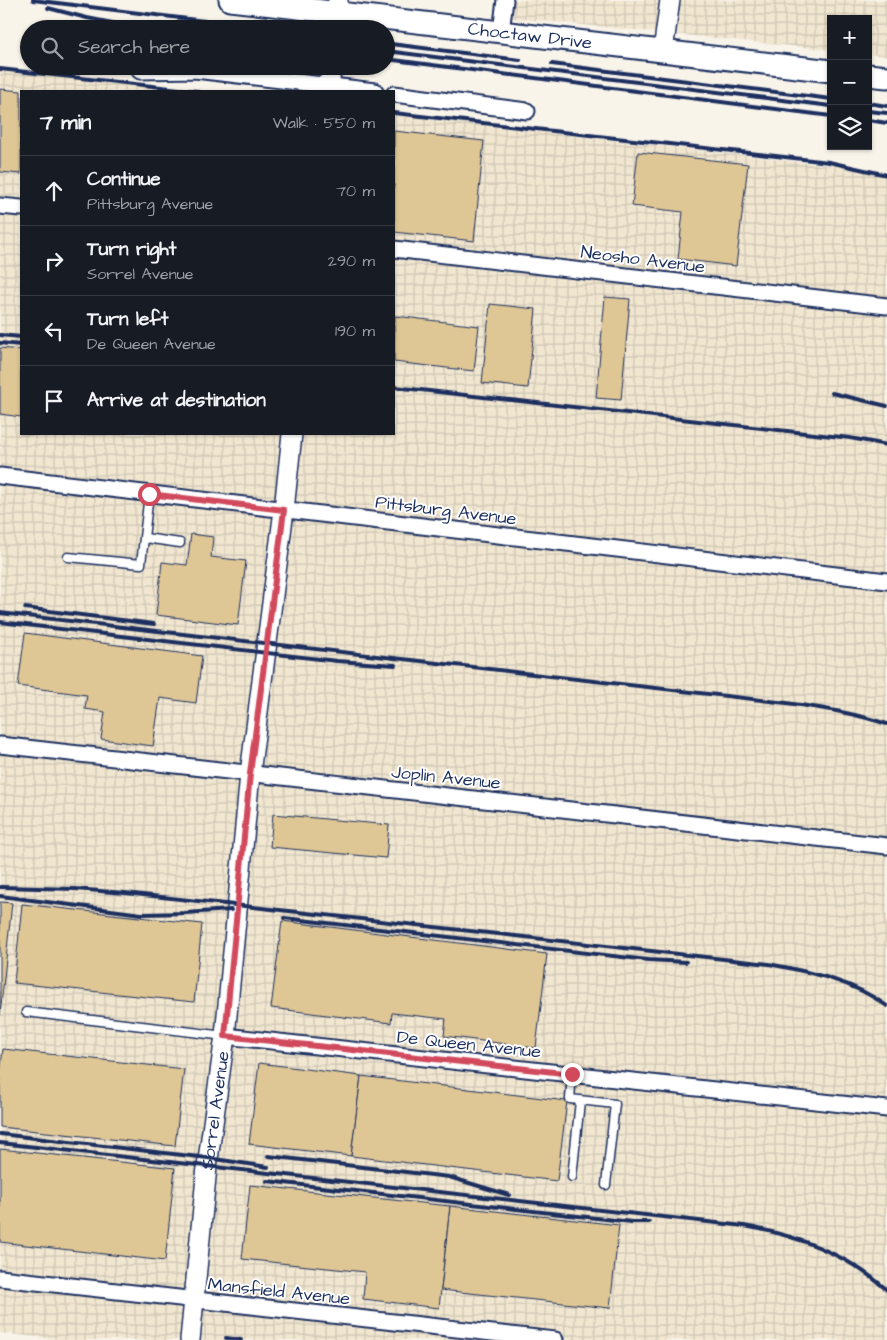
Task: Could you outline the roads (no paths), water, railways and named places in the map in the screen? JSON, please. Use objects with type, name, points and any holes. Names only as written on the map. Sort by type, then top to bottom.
[{"type":"main road","name":"Choctaw Drive","points":[[230,0],[392,20]]},
{"type":"main road","name":"Choctaw Drive","points":[[395,20],[827,71]]},
{"type":"main road","points":[[872,75],[887,77]]},
{"type":"street","points":[[501,32],[505,0]]},
{"type":"street","points":[[663,51],[670,0]]},
{"type":"street","points":[[232,75],[329,88],[360,90]]},
{"type":"street","points":[[329,88],[330,75]]},
{"type":"street","points":[[395,94],[527,111]]},
{"type":"street","points":[[0,206],[20,208]]},
{"type":"street","name":"Neosho Avenue","points":[[395,249],[887,306]]},
{"type":"street","name":"Sorrel Avenue","points":[[190,1340],[207,1167],[225,1036],[250,774],[292,435]]},
{"type":"street","name":"Pittsburg Avenue","points":[[0,476],[887,581]]},
{"type":"street","name":"Joplin Avenue","points":[[0,745],[887,846]]},
{"type":"street","name":"De Queen Avenue","points":[[225,1036],[887,1109]]},
{"type":"street","name":"Mansfield Avenue","points":[[0,1278],[555,1340]]},
{"type":"lane","points":[[68,557],[141,564],[149,494]]},
{"type":"lane","points":[[145,538],[180,543]]},
{"type":"lane","points":[[26,1012],[225,1036]]},
{"type":"lane","points":[[572,1074],[570,1099],[615,1104],[606,1184]]},
{"type":"lane","points":[[572,1178],[580,1100]]},
{"type":"railway","points":[[33,0],[196,20]]},
{"type":"railway","points":[[48,8],[97,20]]},
{"type":"railway","points":[[395,44],[520,60]]},
{"type":"railway","points":[[395,52],[827,106]]},
{"type":"railway","points":[[395,60],[827,115]]},
{"type":"railway","points":[[552,64],[827,98]]},
{"type":"railway","points":[[0,69],[20,71]]},
{"type":"railway","points":[[54,75],[188,90]]},
{"type":"railway","points":[[872,104],[887,106]]},
{"type":"railway","points":[[872,111],[887,113]]},
{"type":"railway","points":[[395,113],[829,162],[887,175]]},
{"type":"railway","points":[[872,121],[887,123]]},
{"type":"railway","points":[[0,335],[20,337]]},
{"type":"railway","points":[[0,343],[20,345]]},
{"type":"railway","points":[[395,387],[850,438],[887,445]]},
{"type":"railway","points":[[832,393],[887,406]]},
{"type":"railway","points":[[25,608],[154,624]]},
{"type":"railway","points":[[0,613],[787,703],[850,714],[887,724]]},
{"type":"railway","points":[[0,622],[337,661],[395,665]]},
{"type":"railway","points":[[0,887],[75,889],[125,893],[769,964],[800,970],[846,984],[874,997],[887,1006]]},
{"type":"railway","points":[[0,896],[142,914],[231,910]]},
{"type":"railway","points":[[284,918],[648,960],[686,962]]},
{"type":"railway","points":[[0,1134],[208,1158],[268,1167]]},
{"type":"railway","points":[[0,1143],[744,1226],[802,1241],[838,1256],[872,1277],[887,1290]]},
{"type":"railway","points":[[268,1156],[449,1177],[509,1195]]},
{"type":"railway","points":[[267,1181],[632,1222],[649,1222]]},
{"type":"railway","points":[[226,1338],[241,1340]]}]
